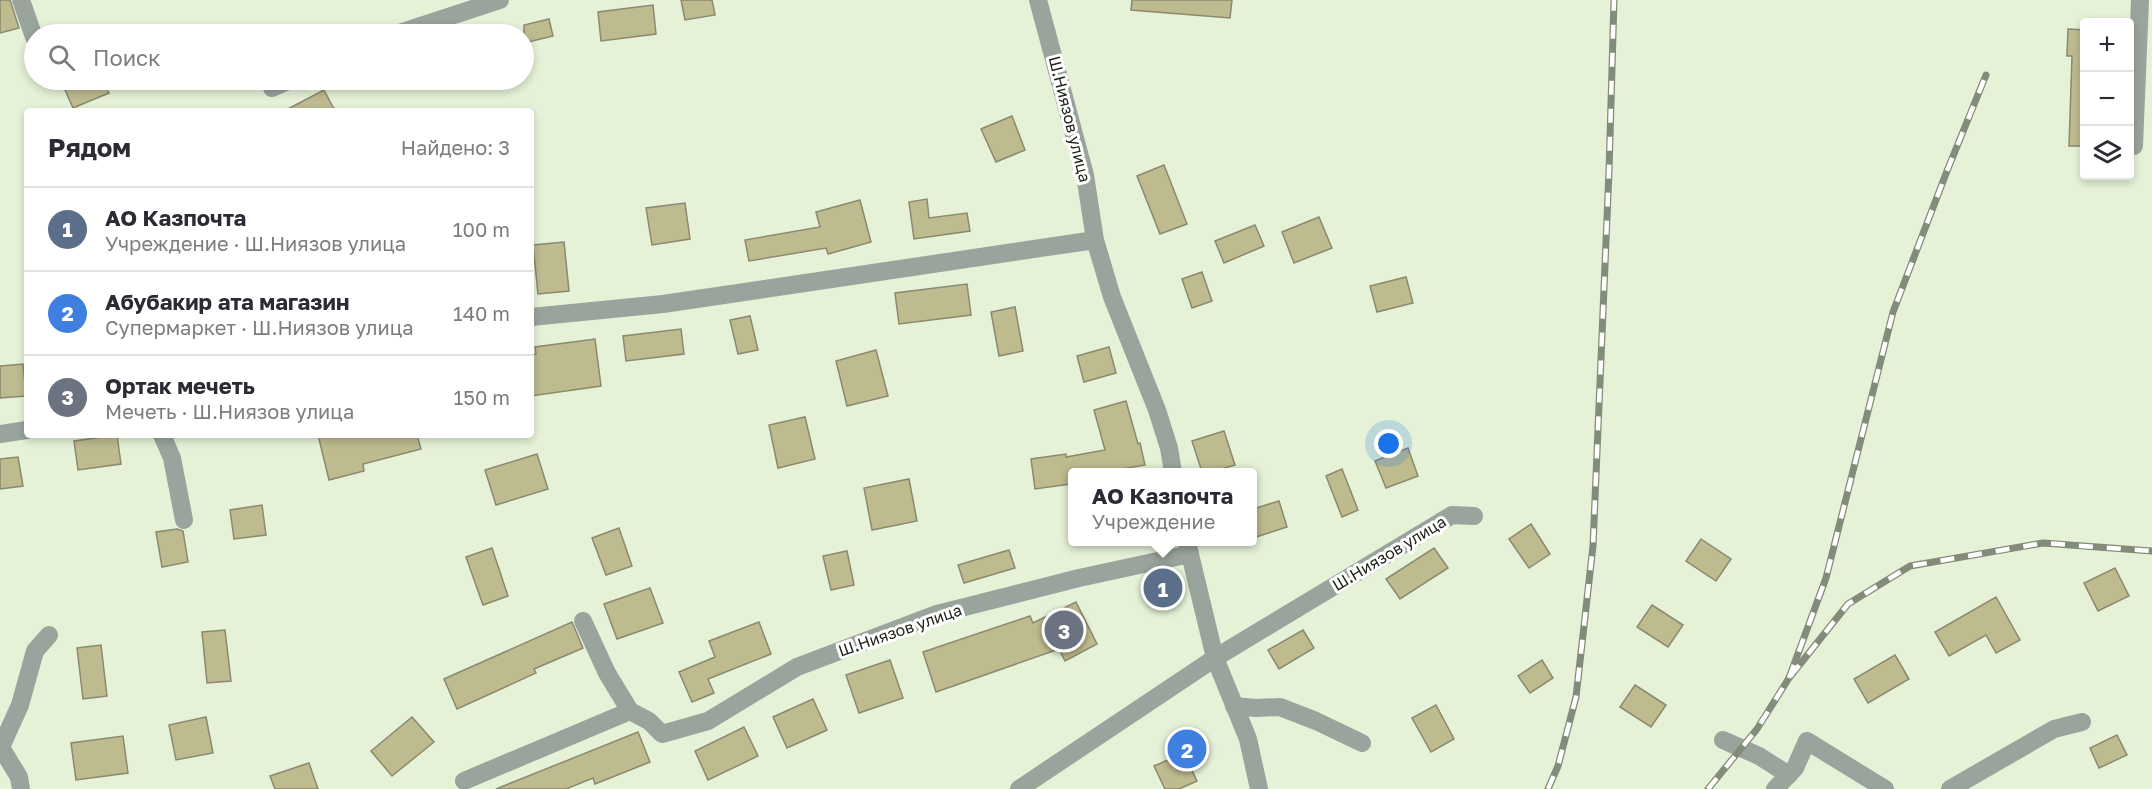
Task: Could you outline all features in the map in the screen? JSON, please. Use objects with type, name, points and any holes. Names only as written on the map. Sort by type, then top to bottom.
[{"type":"street","points":[[21,0],[29,24]]},
{"type":"street","points":[[427,24],[500,0]]},
{"type":"street","name":"Ш.Ниязов улица","points":[[1038,0],[1085,176],[1095,240],[1112,297],[1157,410],[1169,448],[1172,468]]},
{"type":"street","points":[[2134,146],[2145,45],[2140,0]]},
{"type":"street","points":[[534,317],[663,304],[1095,240]]},
{"type":"street","points":[[0,434],[24,430]]},
{"type":"street","points":[[163,438],[172,458],[184,520]]},
{"type":"street","name":"Ш.Ниязов улица","points":[[1019,789],[1215,658],[1452,515],[1474,516]]},
{"type":"street","name":"Ш.Ниязов улица","points":[[583,621],[607,672],[630,711],[649,721],[662,734],[708,721],[797,666],[936,614],[1189,548],[1215,658],[1248,739],[1259,789]]},
{"type":"street","points":[[21,789],[19,777],[1,747],[21,705],[35,651],[48,635]]},
{"type":"street","points":[[1234,706],[1280,707],[1362,743]]},
{"type":"street","points":[[464,781],[630,711]]},
{"type":"street","points":[[1950,789],[2054,729],[2082,722]]},
{"type":"street","points":[[1723,740],[1759,756],[1789,775]]},
{"type":"street","points":[[1775,789],[1796,768],[1807,741],[1885,789]]},
{"type":"building","points":[[0,0],[10,0],[19,28],[0,33]]},
{"type":"building","points":[[681,0],[712,0],[715,15],[685,20]]},
{"type":"building","points":[[1132,0],[1232,0],[1230,18],[1131,10]]},
{"type":"building","points":[[653,5],[656,34],[601,41],[598,12]]},
{"type":"building","points":[[549,19],[553,36],[534,41],[534,24],[528,24]]},
{"type":"building","points":[[2068,29],[2080,30],[2080,146],[2069,146],[2072,56],[2067,56]]},
{"type":"building","points":[[65,90],[108,90],[109,93],[73,108]]},
{"type":"building","points":[[324,90],[333,108],[290,108]]},
{"type":"building","points":[[1012,116],[1025,150],[996,162],[981,129]]},
{"type":"building","points":[[1164,165],[1187,224],[1160,234],[1137,176]]},
{"type":"building","points":[[927,199],[929,218],[967,213],[970,231],[914,239],[909,202]]},
{"type":"building","points":[[860,200],[871,242],[828,254],[826,248],[749,261],[745,240],[820,227],[816,212]]},
{"type":"building","points":[[685,203],[690,239],[652,245],[646,208]]},
{"type":"building","points":[[1319,217],[1332,248],[1294,263],[1282,232]]},
{"type":"building","points":[[1255,225],[1264,246],[1224,263],[1215,241]]},
{"type":"building","points":[[564,242],[569,291],[538,294],[534,245]]},
{"type":"building","points":[[1202,272],[1212,301],[1192,308],[1182,279]]},
{"type":"building","points":[[1406,277],[1413,303],[1377,312],[1370,286]]},
{"type":"building","points":[[967,284],[971,315],[899,324],[895,293]]},
{"type":"building","points":[[1015,307],[1023,351],[999,356],[991,312]]},
{"type":"building","points":[[750,316],[758,350],[738,354],[730,320]]},
{"type":"building","points":[[681,329],[684,354],[626,361],[623,336]]},
{"type":"building","points":[[595,339],[601,386],[534,396],[535,347]]},
{"type":"building","points":[[1109,347],[1116,373],[1084,382],[1077,356]]},
{"type":"building","points":[[876,350],[888,396],[847,406],[836,361]]},
{"type":"building","points":[[23,364],[24,396],[0,398],[0,366]]},
{"type":"building","points":[[1126,401],[1145,465],[1128,468],[1068,468],[1068,484],[1035,489],[1031,459],[1066,454],[1066,457],[1105,450],[1094,410]]},
{"type":"building","points":[[805,417],[815,459],[778,468],[769,425]]},
{"type":"building","points":[[1224,431],[1235,465],[1225,468],[1201,468],[1192,441]]},
{"type":"building","points":[[117,438],[121,464],[78,470],[74,441]]},
{"type":"building","points":[[319,438],[418,438],[421,449],[363,464],[364,471],[329,480]]},
{"type":"building","points":[[1408,448],[1418,476],[1386,488],[1375,461]]},
{"type":"building","points":[[537,454],[548,489],[496,505],[485,470]]},
{"type":"building","points":[[18,457],[23,486],[0,489],[0,459]]},
{"type":"building","points":[[1342,469],[1358,510],[1342,517],[1326,476]]},
{"type":"building","points":[[909,479],[917,521],[872,530],[864,488]]},
{"type":"building","points":[[1279,501],[1287,527],[1257,537],[1257,508]]},
{"type":"building","points":[[262,505],[266,535],[234,539],[230,510]]},
{"type":"building","points":[[1531,524],[1550,554],[1529,568],[1509,539]]},
{"type":"building","points":[[619,528],[632,566],[606,575],[592,538]]},
{"type":"building","points":[[177,529],[183,531],[188,562],[162,567],[156,532]]},
{"type":"building","points":[[1701,539],[1731,559],[1716,581],[1686,561]]},
{"type":"building","points":[[492,548],[508,596],[483,605],[466,557]]},
{"type":"building","points":[[1434,548],[1448,568],[1400,599],[1386,579]]},
{"type":"building","points":[[1009,550],[1015,568],[964,583],[958,565]]},
{"type":"building","points":[[847,551],[854,585],[831,590],[823,556]]},
{"type":"building","points":[[2115,568],[2129,596],[2098,611],[2084,583]]},
{"type":"building","points":[[650,588],[663,623],[617,639],[604,604]]},
{"type":"building","points":[[1996,597],[2020,640],[1996,653],[1986,635],[1949,656],[1935,632]]},
{"type":"building","points":[[1076,602],[1097,644],[1065,661],[1059,649],[936,692],[923,652],[1030,616],[1033,623]]},
{"type":"building","points":[[1652,605],[1683,625],[1668,647],[1637,627]]},
{"type":"building","points":[[572,622],[583,648],[534,669],[536,673],[457,709],[444,679]]},
{"type":"building","points":[[759,622],[771,654],[708,679],[714,693],[692,702],[679,672],[715,657],[709,641]]},
{"type":"building","points":[[225,630],[231,681],[207,683],[202,632]]},
{"type":"building","points":[[1303,630],[1314,648],[1279,669],[1268,650]]},
{"type":"building","points":[[101,645],[107,696],[83,699],[77,648]]},
{"type":"building","points":[[1895,655],[1909,679],[1868,703],[1854,679]]},
{"type":"building","points":[[890,660],[903,698],[859,713],[846,675]]},
{"type":"building","points":[[1542,660],[1553,678],[1530,693],[1518,676]]},
{"type":"building","points":[[1635,685],[1666,705],[1651,727],[1620,707]]},
{"type":"building","points":[[813,699],[827,730],[787,748],[773,717]]},
{"type":"building","points":[[1436,705],[1454,739],[1431,752],[1412,718]]},
{"type":"building","points":[[206,717],[213,753],[176,760],[169,725]]},
{"type":"building","points":[[412,717],[434,742],[392,776],[371,751]]},
{"type":"building","points":[[744,727],[758,756],[708,780],[695,751]]},
{"type":"building","points":[[638,732],[650,762],[595,784],[593,778],[566,789],[496,789]]},
{"type":"building","points":[[2117,735],[2127,755],[2099,768],[2090,748]]},
{"type":"building","points":[[123,736],[128,773],[76,780],[71,743]]},
{"type":"building","points":[[1184,753],[1197,781],[1179,789],[1165,789],[1154,766]]},
{"type":"building","points":[[309,763],[318,789],[275,789],[270,776]]},
{"type":"railway","points":[[1548,789],[1558,766],[1576,697],[1593,546],[1614,0]]},
{"type":"railway","points":[[1789,678],[1826,578],[1893,312],[1986,75]]},
{"type":"railway","points":[[1708,789],[1757,729],[1789,678],[1848,604],[1910,566],[2043,543],[2152,551]]},
{"type":"place","name":"АО Казпочта","points":[[1163,588]]},
{"type":"place","name":"Ортак мечеть","points":[[1064,630]]},
{"type":"place","name":"Абубакир ата магазин","points":[[1187,749]]}]
